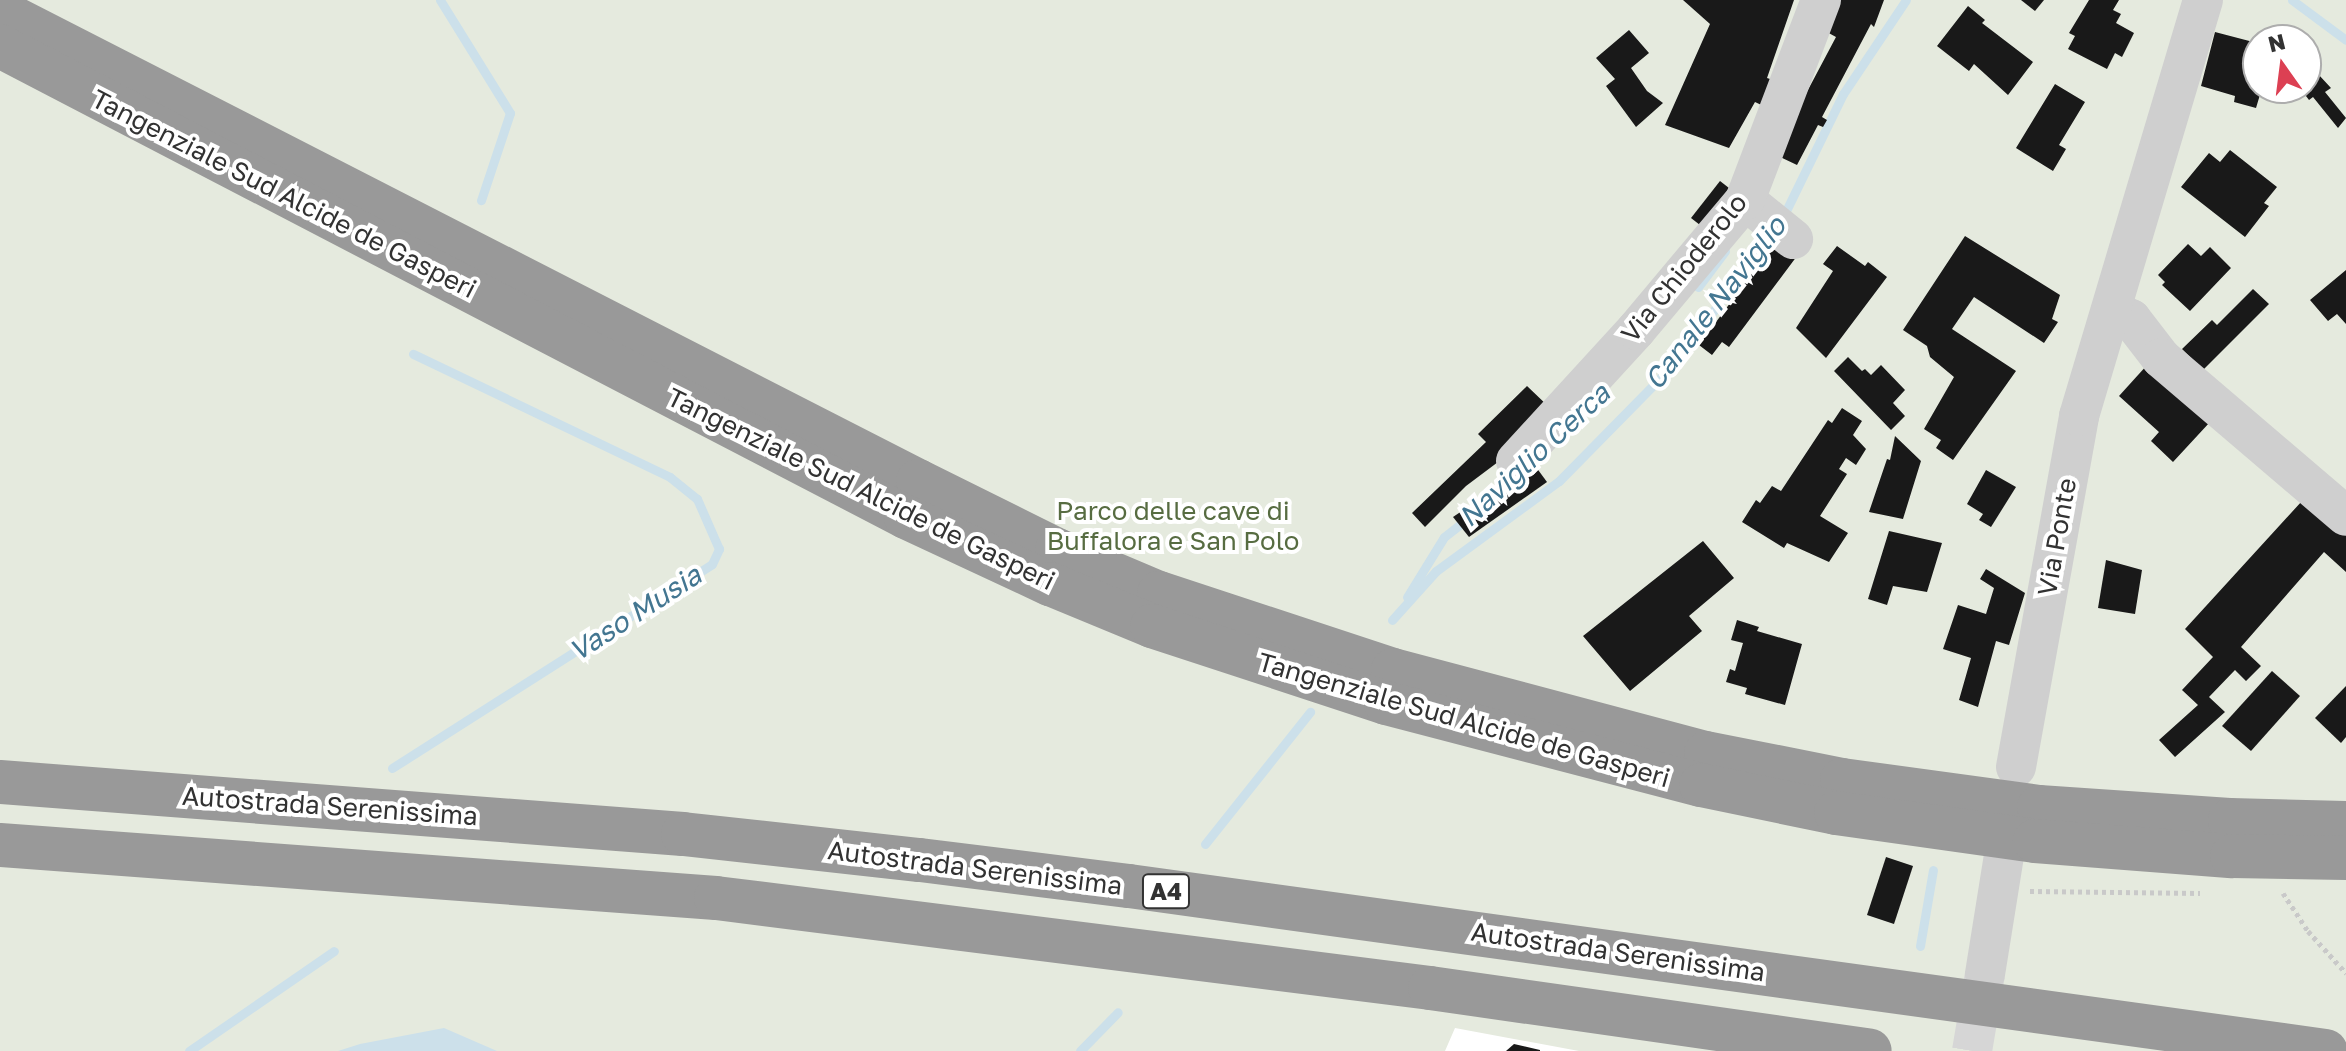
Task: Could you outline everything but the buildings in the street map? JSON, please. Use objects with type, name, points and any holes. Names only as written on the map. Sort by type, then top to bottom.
[{"type":"highway","name":"Tangenziale Sud Alcide de Gasperi","points":[[0,11],[918,481],[1057,550],[1173,598],[1393,670],[1706,753],[1842,780],[2039,807],[2230,820],[2346,823]]},
{"type":"highway","name":"Tangenziale Sud Alcide de Gasperi","points":[[0,46],[906,517],[1152,626],[1386,703],[1701,785],[1836,813],[2035,841],[2232,856],[2346,858]]},
{"type":"highway","name":"Autostrada Serenissima","points":[[0,782],[683,834],[920,860],[1159,890],[2326,1051]]},
{"type":"highway","points":[[0,845],[716,898],[1430,988],[1870,1051]]},
{"type":"street","name":"Via Chioderolo","points":[[1516,461],[1636,330],[1745,200],[1821,0]]},
{"type":"street","name":"Via Ponte","points":[[2016,767],[2079,416],[2203,0]]},
{"type":"street","points":[[1745,200],[1793,239]]},
{"type":"street","points":[[2112,311],[2131,319],[2161,358],[2345,512]]},
{"type":"street","points":[[1985,974],[2003,873]]},
{"type":"path","points":[[2003,873],[2209,893]]},
{"type":"path","points":[[2268,893],[2283,893],[2308,931],[2346,973]]},
{"type":"green space","name":"Parco delle cave di Buffalora e San Polo","points":[[0,0],[2346,0],[2346,1051],[1579,1051],[1455,1028],[1445,1051],[0,1051]]},
{"type":"water","points":[[444,1028],[497,1051],[338,1051],[360,1044]]},
{"type":"waterway","name":"Vaso Musia","points":[[440,0],[510,113],[481,200]]},
{"type":"waterway","name":"Canale Naviglio","points":[[1782,219],[1843,94],[1906,0]]},
{"type":"waterway","points":[[2292,0],[2346,40]]},
{"type":"waterway","name":"Canale Naviglio","points":[[1392,620],[1436,571],[1559,481],[1673,365],[1771,234]]},
{"type":"waterway","name":"Naviglio Cerca","points":[[1698,287],[1725,251]]},
{"type":"waterway","name":"Vaso Musia","points":[[392,768],[712,564],[719,549],[697,499],[670,477],[413,354]]},
{"type":"waterway","name":"Naviglio Cerca","points":[[1407,597],[1444,537],[1468,518]]},
{"type":"waterway","name":"Naviglio Cerca","points":[[1205,844],[1310,712]]},
{"type":"waterway","points":[[1920,946],[1933,870]]},
{"type":"waterway","name":"Vaso Musia","points":[[189,1051],[334,951]]},
{"type":"waterway","name":"Naviglio Cerca","points":[[1080,1051],[1118,1012]]},
{"type":"tunnel","points":[[1972,1051],[1985,974]]}]
